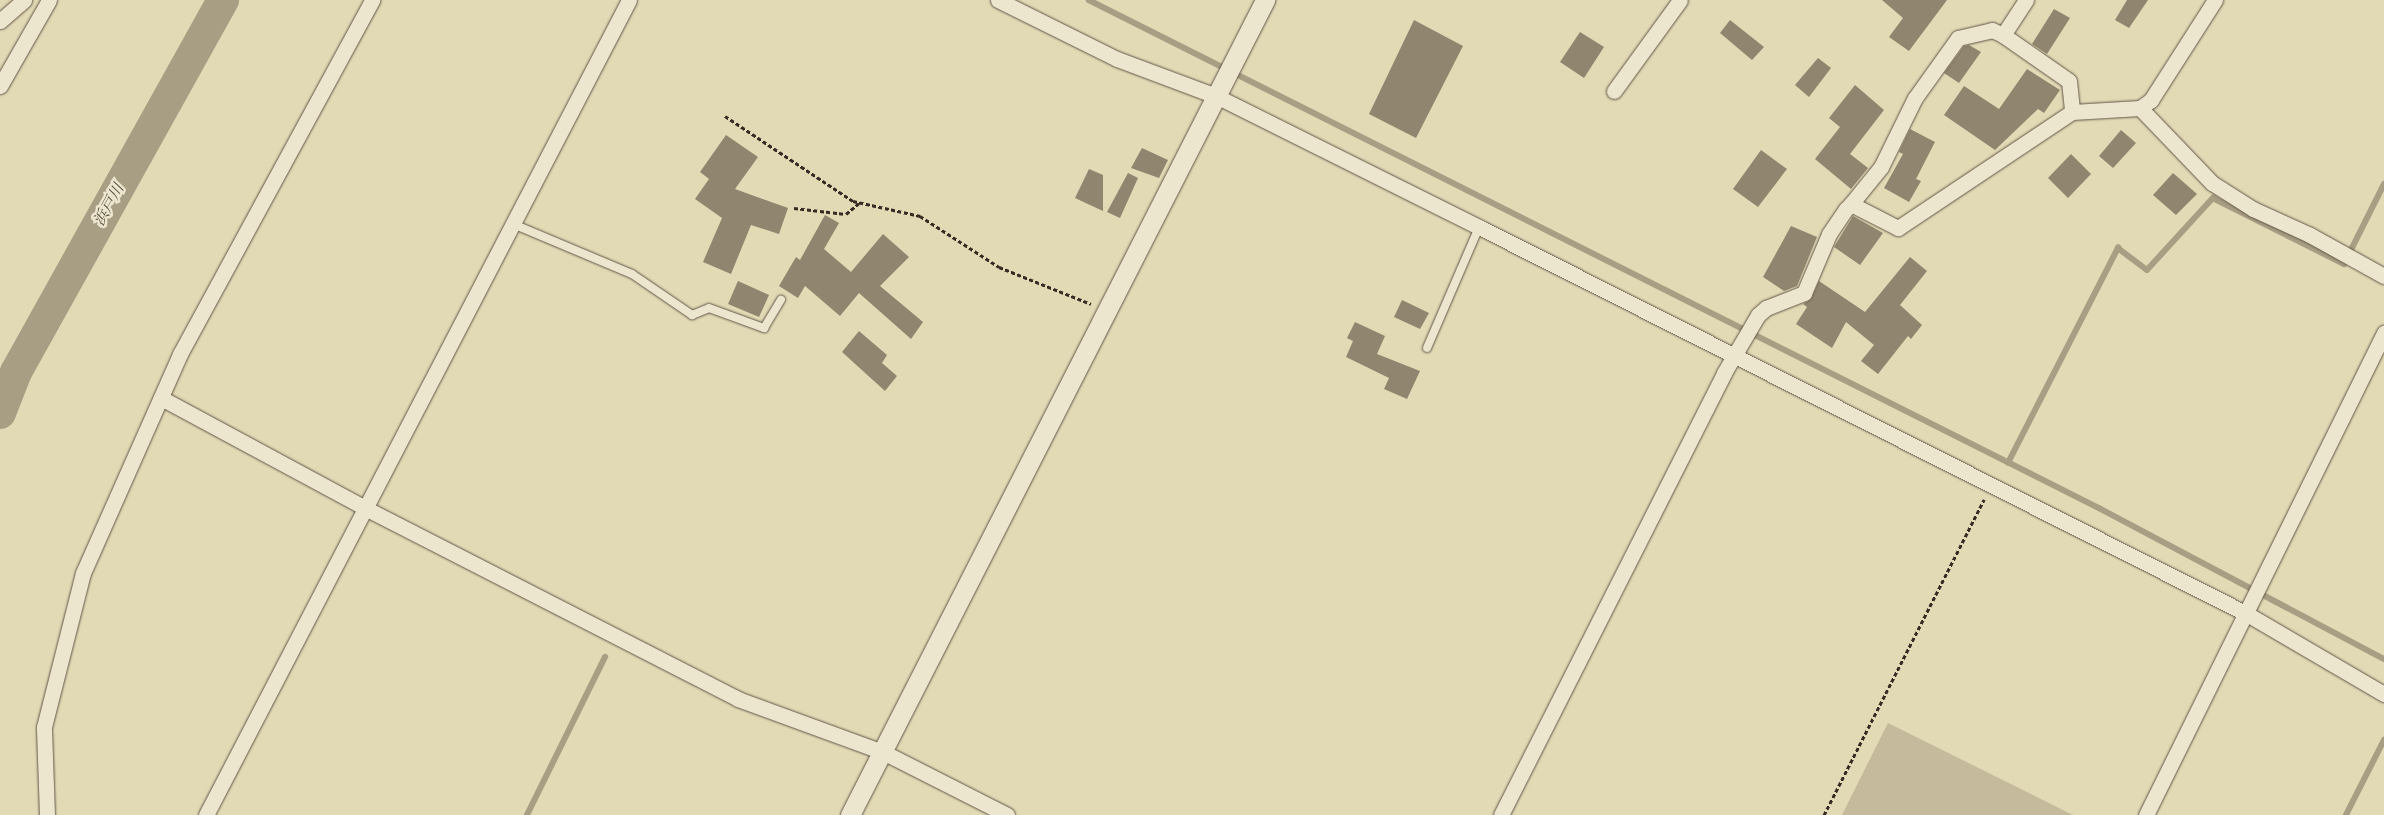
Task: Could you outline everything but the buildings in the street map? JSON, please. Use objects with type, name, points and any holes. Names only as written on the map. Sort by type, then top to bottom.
[{"type":"street","points":[[0,14],[8,0]]},
{"type":"street","points":[[0,21],[24,0]]},
{"type":"street","points":[[0,86],[49,0]]},
{"type":"street","points":[[46,815],[44,727],[83,573],[180,354],[372,0]]},
{"type":"street","points":[[206,815],[367,509],[629,0]]},
{"type":"street","points":[[998,0],[1117,59],[1219,90],[1479,228],[1737,352],[1990,486],[2248,611],[2383,693]]},
{"type":"street","points":[[850,815],[1265,0]]},
{"type":"street","points":[[1614,91],[1680,0]]},
{"type":"street","points":[[2003,35],[2026,0]]},
{"type":"street","points":[[1852,204],[1898,228],[2072,112],[2140,108],[2151,100],[2215,0]]},
{"type":"street","points":[[1501,815],[1737,352],[1758,315],[1766,308],[1804,293],[1829,234],[1881,166],[1915,98],[1954,40],[1992,30],[2003,35],[2069,81],[2072,112]]},
{"type":"street","points":[[2140,108],[2212,183],[2253,209],[2310,235],[2384,276]]},
{"type":"street","points":[[2146,815],[2264,581],[2384,333]]},
{"type":"street","points":[[161,398],[367,509],[738,699],[883,752],[1007,815]]},
{"type":"lane","points":[[514,224],[632,274],[692,315],[709,308],[764,328],[780,300]]},
{"type":"lane","points":[[1427,348],[1479,228]]},
{"type":"path","points":[[725,116],[795,160],[837,192],[859,202],[920,216],[999,267],[1107,311]]},
{"type":"path","points":[[794,208],[846,214],[859,202]]},
{"type":"path","points":[[1824,815],[1990,486]]},
{"type":"shaded area","points":[[1888,723],[2073,815],[1842,815]]},
{"type":"waterway","name":"浜戸川","points":[[0,413],[16,372],[223,0]]},
{"type":"waterway","points":[[1089,0],[2099,508],[2384,659]]},
{"type":"waterway","points":[[2008,463],[2118,248],[2147,270],[2213,198],[2344,264],[2384,184]]},
{"type":"waterway","points":[[527,815],[605,657]]},
{"type":"waterway","points":[[2346,815],[2384,740]]}]
